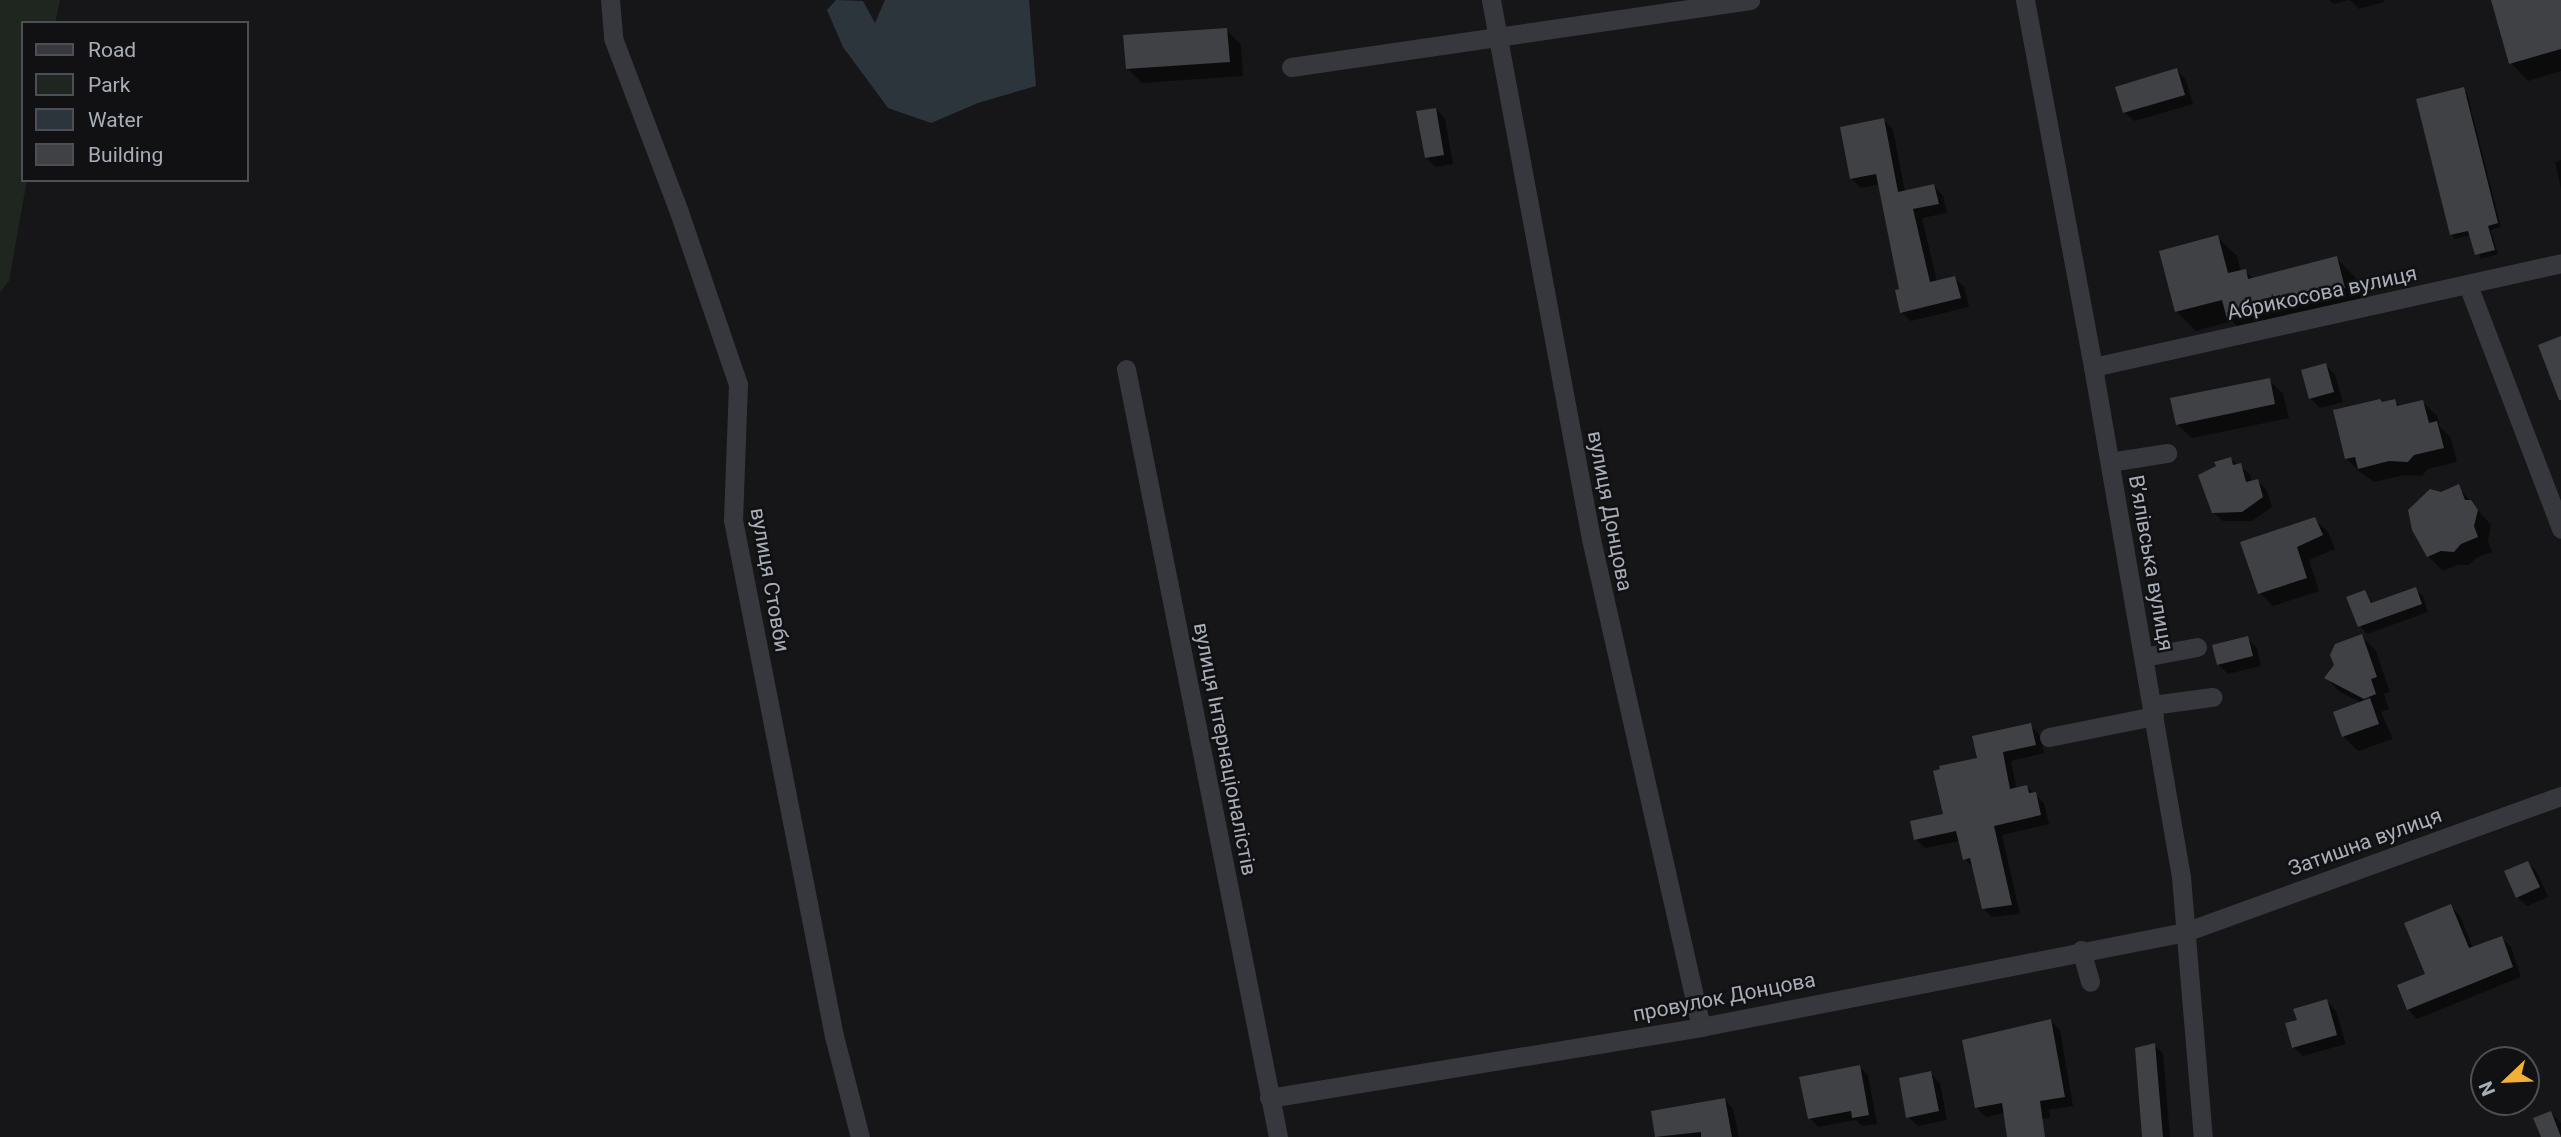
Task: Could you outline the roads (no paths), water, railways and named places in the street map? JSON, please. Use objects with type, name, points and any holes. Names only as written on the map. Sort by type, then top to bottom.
[{"type":"street","name":"вулиця Стовби","points":[[610,0],[613,38],[679,212],[738,384],[733,520],[834,1036],[860,1137]]},
{"type":"street","name":"вулиця Донцова","points":[[1491,0],[1591,539],[1701,1027]]},
{"type":"street","points":[[1291,67],[1499,34],[1750,0]]},
{"type":"street","name":"В’ялівська вулиця","points":[[2025,0],[2110,462],[2180,877],[2203,1137]]},
{"type":"street","name":"Абрикосова вулиця","points":[[2093,367],[2561,263]]},
{"type":"street","points":[[2468,285],[2561,528]]},
{"type":"street","name":"вулиця Інтернаціоналістів","points":[[1126,369],[1278,1137]]},
{"type":"street","points":[[2110,462],[2166,453]]},
{"type":"street","points":[[2144,657],[2197,647]]},
{"type":"street","points":[[2049,737],[2212,697]]},
{"type":"street","name":"Затишна вулиця","points":[[2185,932],[2561,796]]},
{"type":"street","name":"провулок Донцова","points":[[1269,1098],[1701,1027],[2081,950],[2185,932]]},
{"type":"street","points":[[2081,950],[2090,982]]},
{"type":"water","points":[[836,0],[863,1],[875,23],[885,0],[1029,0],[1036,86],[978,103],[931,123],[888,108],[843,47],[827,10]]}]
